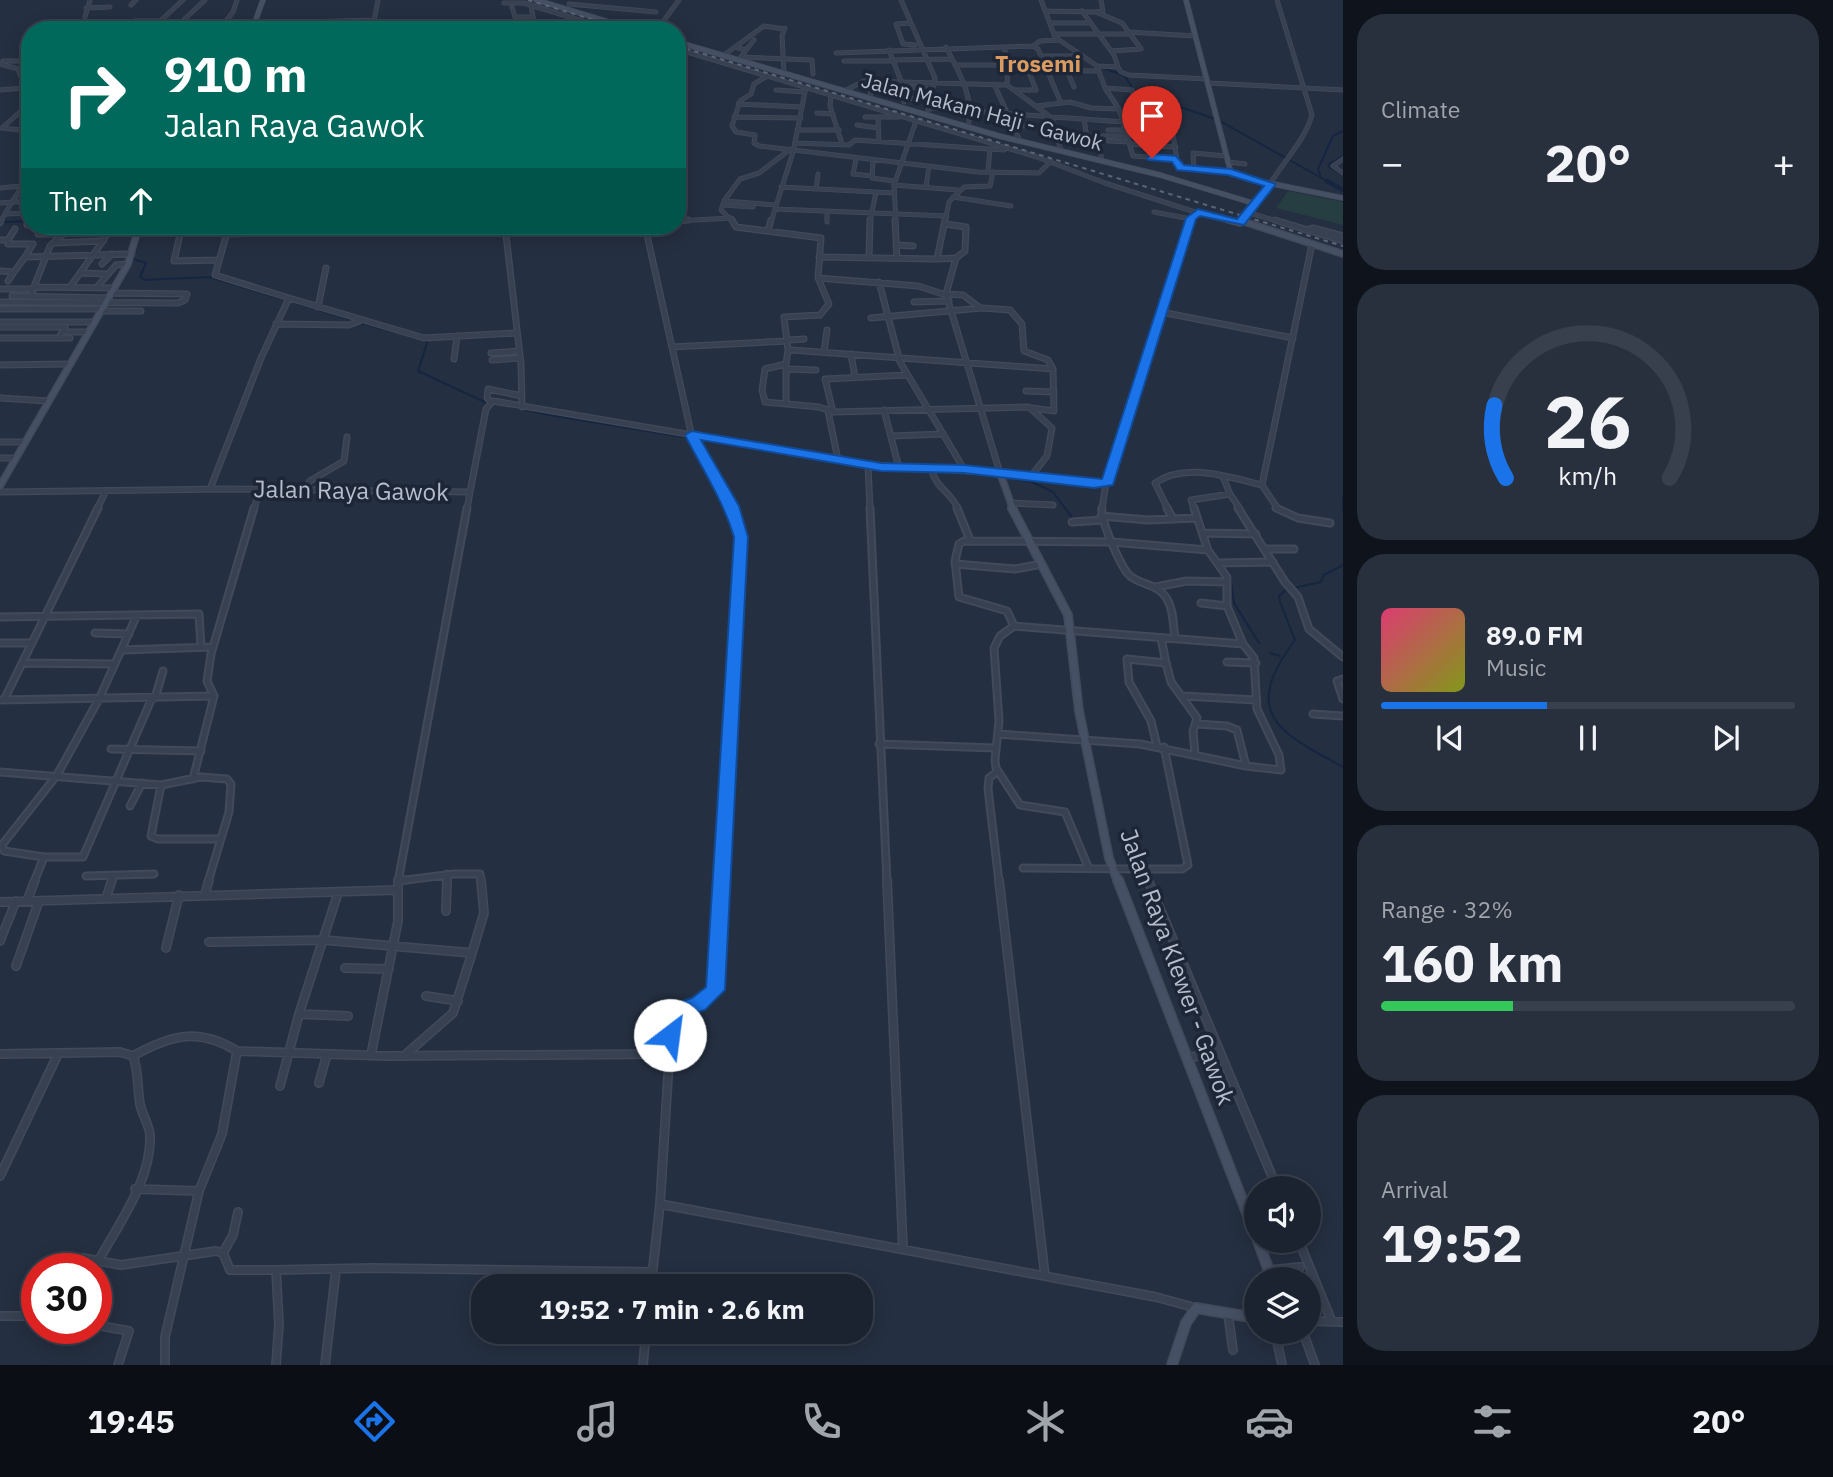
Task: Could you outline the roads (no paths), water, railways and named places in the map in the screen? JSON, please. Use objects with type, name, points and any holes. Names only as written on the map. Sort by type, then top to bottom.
[{"type":"main road","points":[[255,21],[263,0]]},
{"type":"main road","points":[[536,0],[607,21]]},
{"type":"main road","points":[[1186,0],[1231,172],[1240,177],[1270,184],[1343,198]]},
{"type":"main road","name":"Jalan Makam Haji - Gawok","points":[[686,44],[740,58],[925,115],[1132,168],[1256,204]]},
{"type":"main road","points":[[1242,222],[1270,184]]},
{"type":"main road","points":[[1000,473],[1094,484],[1106,483],[1112,473],[1191,219],[1198,213],[1242,222],[1343,254]]},
{"type":"main road","points":[[0,486],[3,475],[128,264],[137,235]]},
{"type":"main road","name":"Jalan Raya Klewer - Gawok","points":[[1000,473],[1011,503],[1064,606],[1072,631],[1084,740],[1113,869],[1244,1206]]},
{"type":"main road","points":[[1172,1365],[1186,1323],[1196,1308],[1244,1316]]},
{"type":"street","points":[[85,17],[90,0]]},
{"type":"street","points":[[131,5],[136,0]]},
{"type":"street","points":[[135,20],[159,21],[183,0]]},
{"type":"street","points":[[183,21],[205,0]]},
{"type":"street","points":[[226,21],[233,12],[237,0]]},
{"type":"street","points":[[341,21],[374,20],[379,0]]},
{"type":"street","points":[[564,8],[574,0]]},
{"type":"street","points":[[664,21],[679,0]]},
{"type":"street","points":[[901,0],[935,83],[930,108],[925,115]]},
{"type":"street","points":[[1041,0],[1059,40],[1099,68],[1105,88],[1119,108],[1124,121],[1133,156],[1132,168]]},
{"type":"street","points":[[1063,15],[1103,11],[1101,0]]},
{"type":"street","points":[[1270,184],[1309,128],[1312,111],[1277,0]]},
{"type":"street","points":[[503,3],[520,2],[580,21]]},
{"type":"street","points":[[569,4],[656,12]]},
{"type":"street","points":[[86,8],[110,7]]},
{"type":"street","points":[[531,7],[513,8],[516,17],[532,17]]},
{"type":"street","points":[[531,7],[533,21]]},
{"type":"street","points":[[1045,11],[1083,13]]},
{"type":"street","points":[[1096,12],[1122,23],[1140,49],[1111,51]]},
{"type":"street","points":[[1083,13],[1111,51],[1118,67],[1127,74],[1343,90]]},
{"type":"street","points":[[911,23],[896,24],[902,43],[946,47],[1003,47],[1036,46],[1059,40]]},
{"type":"street","points":[[1050,23],[1089,23]]},
{"type":"street","points":[[724,55],[764,26],[785,28],[784,73]]},
{"type":"street","points":[[1054,34],[1195,36]]},
{"type":"street","points":[[740,58],[754,40]]},
{"type":"street","points":[[835,52],[921,46]]},
{"type":"street","points":[[1036,46],[1061,103]]},
{"type":"street","points":[[735,47],[746,50]]},
{"type":"street","points":[[946,47],[964,83],[971,111],[968,127]]},
{"type":"street","points":[[1003,47],[1008,57],[1007,85]]},
{"type":"street","points":[[889,50],[901,81]]},
{"type":"street","points":[[864,51],[870,56]]},
{"type":"street","points":[[686,52],[806,90],[877,108],[1051,161],[1105,183],[1198,213]]},
{"type":"street","points":[[900,54],[902,59]]},
{"type":"street","points":[[1041,56],[1084,56]]},
{"type":"street","points":[[1061,56],[1074,87]]},
{"type":"street","points":[[995,57],[997,65]]},
{"type":"street","points":[[740,58],[812,60],[813,74]]},
{"type":"street","points":[[844,61],[951,59]]},
{"type":"street","points":[[0,62],[21,61]]},
{"type":"street","points":[[0,62],[16,67],[21,76]]},
{"type":"street","points":[[955,65],[997,65],[1028,70],[1067,71],[1118,67]]},
{"type":"street","points":[[1014,90],[1036,90],[1028,70]]},
{"type":"street","points":[[863,74],[864,81]]},
{"type":"street","points":[[767,76],[754,83],[751,94],[738,104],[732,129],[755,135],[756,145],[790,152],[991,172],[1039,173],[1051,161]]},
{"type":"street","points":[[844,91],[864,81],[1007,85],[1052,118],[1061,151]]},
{"type":"street","points":[[907,82],[907,88]]},
{"type":"street","points":[[994,84],[1020,141]]},
{"type":"street","points":[[0,90],[21,88]]},
{"type":"street","points":[[1105,88],[1132,90],[1137,106],[1157,114],[1167,134]]},
{"type":"street","points":[[932,99],[904,100],[903,89],[933,89]]},
{"type":"street","points":[[776,90],[806,90]]},
{"type":"street","points":[[768,231],[790,152],[795,143],[806,90]]},
{"type":"street","points":[[864,96],[870,90],[870,98]]},
{"type":"street","points":[[831,95],[833,114],[842,144]]},
{"type":"street","points":[[1047,96],[1058,96]]},
{"type":"street","points":[[1037,106],[1061,103],[1119,108]]},
{"type":"street","points":[[738,104],[802,107]]},
{"type":"street","points":[[765,117],[767,106]]},
{"type":"street","points":[[877,108],[879,141]]},
{"type":"street","points":[[930,108],[1124,121]]},
{"type":"street","points":[[1,128],[20,112]]},
{"type":"street","points":[[817,113],[833,114]]},
{"type":"street","points":[[734,117],[801,118]]},
{"type":"street","points":[[865,117],[905,118]]},
{"type":"street","points":[[1083,120],[1088,145]]},
{"type":"street","points":[[897,258],[894,183],[916,121]]},
{"type":"street","points":[[867,122],[878,125]]},
{"type":"street","points":[[856,125],[878,125]]},
{"type":"street","points":[[1013,125],[1024,126]]},
{"type":"street","points":[[1,128],[21,130]]},
{"type":"street","points":[[1108,130],[1164,129]]},
{"type":"street","points":[[797,130],[839,130]]},
{"type":"street","points":[[943,146],[951,131]]},
{"type":"street","points":[[1152,146],[1148,135],[1174,135],[1178,167],[1231,172]]},
{"type":"street","points":[[1070,136],[1128,136]]},
{"type":"street","points":[[795,143],[850,145],[854,140],[1014,150]]},
{"type":"street","points":[[1060,141],[1088,145],[1102,151],[1102,161]]},
{"type":"street","points":[[1108,141],[1176,147]]},
{"type":"street","points":[[937,259],[953,197],[958,190],[966,186],[988,187],[991,172],[990,149]]},
{"type":"street","points":[[1194,169],[1192,151],[1226,156]]},
{"type":"street","points":[[786,404],[787,367],[791,350],[783,325],[785,316],[816,316],[828,307],[829,302],[818,278],[819,236],[736,227],[731,218],[721,211],[723,203],[740,179],[759,173],[790,152]]},
{"type":"street","points":[[1133,156],[1176,159]]},
{"type":"street","points":[[856,159],[853,173],[894,183],[958,190]]},
{"type":"street","points":[[1343,159],[1333,166],[1343,173]]},
{"type":"street","points":[[872,176],[873,160]]},
{"type":"street","points":[[1228,162],[1245,164]]},
{"type":"street","points":[[926,187],[929,166]]},
{"type":"street","points":[[816,189],[818,174]]},
{"type":"street","points":[[0,188],[21,187]]},
{"type":"street","points":[[0,223],[21,187]]},
{"type":"street","points":[[781,187],[894,193]]},
{"type":"street","points":[[869,257],[870,213],[876,192]]},
{"type":"street","points":[[953,197],[1011,206]]},
{"type":"street","points":[[0,203],[21,202]]},
{"type":"street","points":[[723,203],[827,212],[947,216]]},
{"type":"street","points":[[723,203],[753,207]]},
{"type":"street","points":[[827,212],[827,222]]},
{"type":"street","points":[[1154,212],[1191,219]]},
{"type":"street","points":[[7,214],[21,213]]},
{"type":"street","points":[[1250,213],[1305,230],[1314,228],[1343,239]]},
{"type":"street","points":[[686,220],[731,218]]},
{"type":"street","points":[[819,257],[956,258],[965,251],[967,227],[945,224]]},
{"type":"street","points":[[2,246],[15,229]]},
{"type":"street","points":[[30,297],[53,243],[64,235]]},
{"type":"street","points":[[70,287],[107,235]]},
{"type":"street","points":[[180,235],[174,261],[219,261]]},
{"type":"street","points":[[227,235],[215,274],[219,278],[424,338],[516,333]]},
{"type":"street","points":[[506,235],[520,358],[522,407]]},
{"type":"street","points":[[238,1212],[233,1235],[223,1253],[230,1270],[372,1268],[652,1272],[660,1204],[668,1061],[666,1054],[676,1011],[698,1004],[715,990],[741,537],[732,506],[692,437],[647,235]]},
{"type":"street","points":[[0,240],[33,244],[8,281]]},
{"type":"street","points":[[53,243],[103,242]]},
{"type":"street","points":[[1312,244],[1262,485],[1270,503],[1284,514],[1331,523]]},
{"type":"street","points":[[896,245],[913,246]]},
{"type":"street","points":[[102,264],[113,254]]},
{"type":"street","points":[[25,257],[132,254]]},
{"type":"street","points":[[522,396],[488,388],[487,398],[489,403],[868,466],[1000,473],[946,294],[956,258]]},
{"type":"street","points":[[0,289],[97,287],[116,265],[128,264]]},
{"type":"street","points":[[319,306],[326,268]]},
{"type":"street","points":[[0,271],[14,272]]},
{"type":"street","points":[[80,273],[109,274]]},
{"type":"street","points":[[816,370],[765,368],[762,390],[766,403],[819,407],[830,411],[1029,407],[1054,411],[1053,369],[1048,360],[1023,349],[1022,324],[1013,312],[973,305],[963,295],[946,294],[922,287],[818,278]]},
{"type":"street","points":[[879,282],[898,358],[964,469]]},
{"type":"street","points":[[97,287],[108,300]]},
{"type":"street","points":[[0,309],[108,300],[187,294],[185,300],[178,303],[108,300],[30,297],[12,296]]},
{"type":"street","points":[[211,489],[288,299]]},
{"type":"street","points":[[0,302],[108,300],[141,310]]},
{"type":"street","points":[[915,302],[948,301]]},
{"type":"street","points":[[871,318],[953,312],[982,307]]},
{"type":"street","points":[[1161,312],[1293,338]]},
{"type":"street","points":[[913,314],[916,322]]},
{"type":"street","points":[[276,324],[359,321]]},
{"type":"street","points":[[0,322],[95,322]]},
{"type":"street","points":[[0,327],[65,327],[59,338]]},
{"type":"street","points":[[824,352],[827,330]]},
{"type":"street","points":[[63,332],[89,332]]},
{"type":"street","points":[[454,359],[457,336]]},
{"type":"street","points":[[0,338],[69,338]]},
{"type":"street","points":[[672,347],[804,339]]},
{"type":"street","points":[[791,350],[1053,369]]},
{"type":"street","points":[[491,353],[519,351]]},
{"type":"street","points":[[851,354],[855,377]]},
{"type":"street","points":[[492,360],[520,358]]},
{"type":"street","points":[[0,365],[69,364]]},
{"type":"street","points":[[29,373],[34,365]]},
{"type":"street","points":[[838,460],[824,380],[907,375]]},
{"type":"street","points":[[1026,391],[1054,392]]},
{"type":"street","points":[[0,398],[48,401]]},
{"type":"street","name":"Jalan Raya Gawok","points":[[0,492],[104,493],[261,489],[470,492],[489,403]]},
{"type":"street","points":[[1029,407],[1052,428],[1047,456],[1031,476]]},
{"type":"street","points":[[884,410],[899,468]]},
{"type":"street","points":[[891,436],[943,434]]},
{"type":"street","points":[[303,491],[310,481],[344,461],[347,437]]},
{"type":"street","points":[[0,442],[24,442]]},
{"type":"street","points":[[0,458],[15,458]]},
{"type":"street","points":[[868,466],[903,1249]]},
{"type":"street","points":[[932,471],[936,485],[953,497],[970,540]]},
{"type":"street","points":[[1173,519],[1156,487],[1157,479],[1184,472],[1262,485]]},
{"type":"street","points":[[1223,477],[1230,494],[1283,579],[1298,597],[1312,634],[1343,657]]},
{"type":"street","points":[[1106,483],[1102,518],[1112,542],[1129,575],[1155,587],[1171,606],[1175,639]]},
{"type":"street","points":[[193,779],[214,696],[206,674],[261,489]]},
{"type":"street","points":[[371,1055],[399,911],[398,881],[470,492]]},
{"type":"street","points":[[104,493],[2,700],[214,696]]},
{"type":"street","points":[[1230,494],[1191,500],[1206,533],[1208,550],[1221,563],[1227,582],[1227,606],[1243,644]]},
{"type":"street","points":[[1011,503],[1053,505]]},
{"type":"street","points":[[1072,522],[1102,518],[1197,518]]},
{"type":"street","points":[[1206,533],[1256,534]]},
{"type":"street","points":[[1014,626],[1007,611],[959,597],[956,564],[959,544],[970,540],[1031,543],[1112,542],[1208,550]]},
{"type":"street","points":[[1265,549],[1294,549]]},
{"type":"street","points":[[1221,563],[1273,562]]},
{"type":"street","points":[[956,564],[1016,569],[1042,565]]},
{"type":"street","points":[[1155,587],[1187,581],[1227,582]]},
{"type":"street","points":[[1201,603],[1227,606]]},
{"type":"street","points":[[0,617],[199,614],[201,646]]},
{"type":"street","points":[[137,615],[99,699],[57,775],[2,847],[4,850],[44,857],[82,858],[154,698],[163,671]]},
{"type":"street","points":[[998,734],[1160,747],[1245,766],[1281,770],[1279,758],[1256,709],[1256,663],[1252,652],[1243,644],[1014,626],[1000,636],[994,648],[998,734],[995,748],[998,771],[1020,805],[1065,812],[1089,869]]},
{"type":"street","points":[[95,633],[129,634]]},
{"type":"street","points":[[1161,638],[1169,678],[1198,718],[1193,732],[1195,754]]},
{"type":"street","points":[[0,643],[32,643]]},
{"type":"street","points":[[122,650],[213,647]]},
{"type":"street","points":[[1023,868],[1182,869],[1188,865],[1187,850],[1152,721],[1132,690],[1125,661],[1132,659],[1166,663]]},
{"type":"street","points":[[1227,662],[1256,663]]},
{"type":"street","points":[[22,663],[116,664]]},
{"type":"street","points":[[1343,679],[1337,681],[1343,699]]},
{"type":"street","points":[[1183,696],[1256,700]]},
{"type":"street","points":[[1313,714],[1343,716]]},
{"type":"street","points":[[1197,724],[1227,726],[1237,730],[1245,766]]},
{"type":"street","points":[[879,744],[995,748]]},
{"type":"street","points":[[111,749],[201,751]]},
{"type":"street","points":[[998,771],[989,779],[988,789],[1045,1276]]},
{"type":"street","points":[[0,772],[161,785],[193,779],[224,778],[231,784],[229,812],[205,894]]},
{"type":"street","points":[[130,806],[142,783]]},
{"type":"street","points":[[161,785],[151,836],[158,839],[222,839]]},
{"type":"street","points":[[27,901],[44,857]]},
{"type":"street","points":[[1143,869],[1272,1176]]},
{"type":"street","points":[[398,881],[476,873],[480,875],[484,913],[453,1013],[445,1023],[404,1055]]},
{"type":"street","points":[[86,876],[154,874]]},
{"type":"street","points":[[446,911],[447,874]]},
{"type":"street","points":[[106,898],[113,876]]},
{"type":"street","points":[[0,902],[397,890]]},
{"type":"street","points":[[280,1086],[299,1014],[338,893]]},
{"type":"street","points":[[166,948],[179,895]]},
{"type":"street","points":[[0,941],[16,901]]},
{"type":"street","points":[[16,966],[39,901]]},
{"type":"street","points":[[209,942],[324,940],[472,953]]},
{"type":"street","points":[[345,968],[388,969]]},
{"type":"street","points":[[426,996],[458,1002]]},
{"type":"street","points":[[299,1014],[348,1016]]},
{"type":"street","points":[[0,1054],[120,1052],[133,1056],[157,1041],[183,1034],[214,1039],[237,1051],[371,1055],[666,1054]]},
{"type":"street","points":[[165,1365],[165,1337],[199,1191],[222,1134],[237,1051]]},
{"type":"street","points":[[0,1176],[58,1054]]},
{"type":"street","points":[[319,1083],[327,1054]]},
{"type":"street","points":[[1186,1057],[1221,1055]]},
{"type":"street","points":[[102,1253],[135,1189],[147,1156],[150,1133],[141,1106],[139,1075],[133,1056]]},
{"type":"street","points":[[135,1189],[199,1191]]},
{"type":"street","points":[[660,1204],[1156,1297],[1196,1308]]},
{"type":"street","points":[[112,1263],[121,1265],[150,1263],[185,1255],[216,1251],[223,1253]]},
{"type":"street","points":[[1304,1253],[1332,1322]]},
{"type":"street","points":[[276,1270],[279,1324],[276,1365]]},
{"type":"street","points":[[325,1365],[336,1270]]},
{"type":"street","points":[[1228,1314],[1233,1350]]},
{"type":"street","points":[[0,1316],[21,1315]]},
{"type":"street","points":[[1321,1322],[1343,1322]]},
{"type":"street","points":[[112,1328],[128,1331],[118,1365]]},
{"type":"street","points":[[643,1365],[645,1344]]},
{"type":"street","points":[[1278,1344],[1282,1365]]},
{"type":"street","points":[[1307,1344],[1315,1365]]},
{"type":"waterway","points":[[1059,38],[1079,52]]},
{"type":"waterway","points":[[1101,67],[1125,76],[1134,91],[1218,120],[1327,181]]},
{"type":"waterway","points":[[1321,177],[1318,169],[1333,136],[1343,131]]},
{"type":"waterway","points":[[1342,174],[1329,167],[1329,164],[1343,156]]},
{"type":"waterway","points":[[1327,181],[1343,190]]},
{"type":"waterway","points":[[3,222],[21,221]]},
{"type":"waterway","points":[[140,235],[133,259],[146,263],[140,277],[145,280],[210,277],[285,300]]},
{"type":"waterway","points":[[290,301],[355,321]]},
{"type":"waterway","points":[[361,323],[413,337]]},
{"type":"waterway","points":[[425,340],[427,343],[418,371],[489,404]]},
{"type":"waterway","points":[[494,403],[549,415],[848,464]]},
{"type":"waterway","points":[[870,467],[931,471]]},
{"type":"waterway","points":[[1003,476],[1032,482],[1053,492],[1074,520]]},
{"type":"waterway","points":[[1343,496],[1343,510]]},
{"type":"waterway","points":[[1202,519],[1206,531]]},
{"type":"waterway","points":[[1207,536],[1212,549],[1230,574],[1234,603],[1259,643]]},
{"type":"waterway","points":[[1293,588],[1321,582],[1324,575],[1343,565]]},
{"type":"waterway","points":[[1287,589],[1279,596],[1295,640],[1279,665],[1270,686],[1269,703],[1274,717],[1284,730],[1343,767]]},
{"type":"waterway","points":[[1270,653],[1280,656]]},
{"type":"railway","points":[[528,0],[597,21]]},
{"type":"railway","points":[[686,49],[1343,246]]},
{"type":"district","name":"Trosemi","points":[[1038,64]]}]
